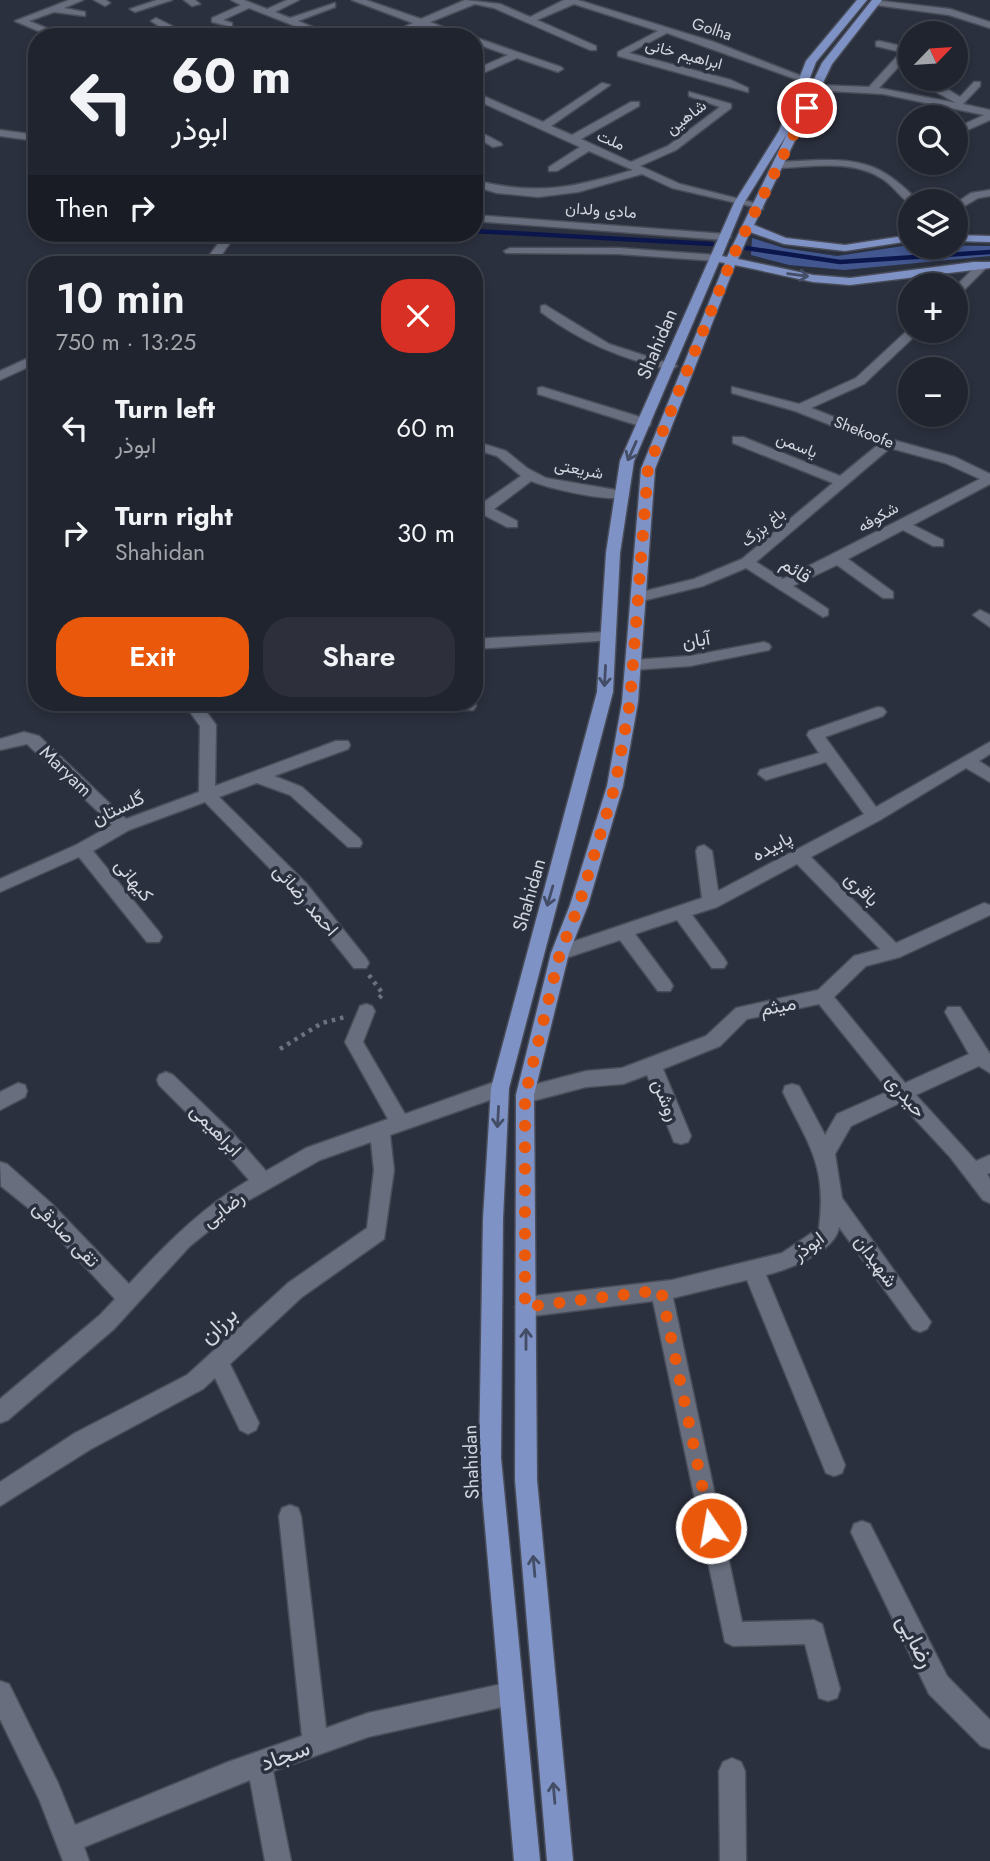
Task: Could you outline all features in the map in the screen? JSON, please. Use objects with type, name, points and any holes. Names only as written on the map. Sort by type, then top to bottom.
[{"type":"main road","name":"Shahidan","points":[[560,1861],[526,1480],[525,1096],[560,953],[579,905],[615,786],[630,702],[648,468],[723,259],[725,237],[739,203],[810,83],[828,63],[871,1]]},
{"type":"main road","name":"Shahidan","points":[[527,1861],[489,1458],[492,1219],[500,1088],[540,930],[584,777],[604,692],[613,552],[627,461],[723,259],[748,228],[779,165],[810,83]]},
{"type":"main road","points":[[748,228],[784,241],[845,248],[898,240]]},
{"type":"main road","points":[[968,238],[990,239]]},
{"type":"main road","points":[[723,259],[770,271],[866,282],[951,266],[987,265]]},
{"type":"street","points":[[38,28],[20,21],[78,0]]},
{"type":"street","points":[[135,9],[166,0]]},
{"type":"street","points":[[236,0],[308,28]]},
{"type":"street","points":[[268,12],[293,0]]},
{"type":"street","points":[[357,0],[435,28]]},
{"type":"street","points":[[408,28],[474,0],[497,6],[593,48]]},
{"type":"street","points":[[530,20],[570,1]]},
{"type":"street","name":"Golha","points":[[570,1],[724,50],[810,83],[965,104]]},
{"type":"street","points":[[871,1],[950,12],[990,24]]},
{"type":"street","points":[[229,25],[215,20],[249,5]]},
{"type":"street","points":[[290,21],[332,5]]},
{"type":"street","points":[[54,9],[82,14]]},
{"type":"street","points":[[156,21],[167,26],[160,28]]},
{"type":"street","points":[[298,28],[303,26]]},
{"type":"street","name":"ابراهیم خانی","points":[[664,31],[621,54],[728,82],[744,90]]},
{"type":"street","points":[[483,43],[558,69]]},
{"type":"street","points":[[879,44],[898,49]]},
{"type":"street","points":[[709,60],[724,50]]},
{"type":"street","points":[[483,70],[516,55]]},
{"type":"street","points":[[872,90],[898,66]]},
{"type":"street","points":[[965,104],[977,84]]},
{"type":"street","points":[[543,127],[605,85]]},
{"type":"street","points":[[944,91],[965,104],[990,114]]},
{"type":"street","name":"شاهین","points":[[630,166],[672,148],[727,106],[693,94]]},
{"type":"street","name":"ملت","points":[[483,99],[677,186],[759,206]]},
{"type":"street","points":[[934,105],[937,101]]},
{"type":"street","points":[[572,140],[635,104]]},
{"type":"street","points":[[968,126],[990,114]]},
{"type":"street","points":[[0,133],[28,137]]},
{"type":"street","points":[[483,137],[496,145]]},
{"type":"street","points":[[553,169],[587,147]]},
{"type":"street","points":[[779,165],[835,163],[873,169],[889,178],[898,189]]},
{"type":"street","points":[[483,186],[505,194],[579,190],[642,171]]},
{"type":"street","points":[[968,200],[975,195],[990,193]]},
{"type":"street","name":"مادی ولدان","points":[[483,219],[725,237]]},
{"type":"street","points":[[510,251],[619,251],[723,259]]},
{"type":"street","points":[[968,282],[987,265]]},
{"type":"street","points":[[545,309],[579,336],[629,358],[671,366]]},
{"type":"street","points":[[800,408],[860,381],[901,343]]},
{"type":"street","points":[[0,376],[28,362]]},
{"type":"street","name":"Shekoofe","points":[[736,390],[800,408],[888,443],[950,460],[990,479],[901,524]]},
{"type":"street","points":[[542,391],[645,423]]},
{"type":"street","name":"یاسمن","points":[[738,440],[843,482]]},
{"type":"street","name":"باغ بزرگ","points":[[638,597],[698,583],[747,562],[888,443]]},
{"type":"street","name":"شریعتی","points":[[483,447],[503,452],[530,476],[557,485],[622,495]]},
{"type":"street","name":"شریعتی","points":[[483,509],[513,485],[530,476]]},
{"type":"street","points":[[483,513],[512,524]]},
{"type":"street","points":[[901,524],[938,543]]},
{"type":"street","name":"شکوفه","points":[[784,584],[840,560],[901,524]]},
{"type":"street","points":[[840,560],[888,595]]},
{"type":"street","name":"قائم","points":[[747,562],[823,612]]},
{"type":"street","points":[[483,644],[608,637]]},
{"type":"street","name":"آبان","points":[[633,665],[690,662],[764,647]]},
{"type":"street","points":[[198,711],[208,725],[207,794]]},
{"type":"street","points":[[874,816],[815,735],[878,712]]},
{"type":"street","name":"Maryam","points":[[0,745],[24,737],[33,740],[124,826]]},
{"type":"street","name":"گلستان","points":[[0,886],[82,849],[124,826],[342,745]]},
{"type":"street","name":"پابیده","points":[[560,953],[711,902],[874,816],[990,747]]},
{"type":"street","points":[[766,774],[830,755]]},
{"type":"street","points":[[967,761],[990,776]]},
{"type":"street","points":[[256,776],[296,791],[354,844]]},
{"type":"street","name":"احمد رضائی","points":[[207,794],[300,888],[360,963]]},
{"type":"street","name":"کیهانی","points":[[82,849],[153,937]]},
{"type":"street","points":[[704,851],[711,902]]},
{"type":"street","name":"باقری","points":[[799,855],[894,952]]},
{"type":"street","name":"میثم","points":[[525,1096],[586,1079],[623,1076],[713,1041],[742,1013],[824,996],[860,961],[894,952],[984,910]]},
{"type":"street","points":[[682,914],[718,963]]},
{"type":"street","points":[[624,933],[664,986]]},
{"type":"street","name":"حیدری","points":[[824,996],[902,1093],[982,1168],[990,1194]]},
{"type":"street","points":[[366,1011],[354,1042],[401,1125]]},
{"type":"street","points":[[825,1153],[844,1120],[902,1093],[985,1061],[954,1012]]},
{"type":"street","name":"روشن","points":[[652,1065],[681,1136]]},
{"type":"street","name":"ابراهیمی","points":[[166,1080],[223,1136],[263,1182]]},
{"type":"street","name":"رضایی","points":[[3,1405],[130,1300],[183,1240],[234,1198],[313,1154],[500,1088]]},
{"type":"street","points":[[0,1102],[18,1091]]},
{"type":"street","points":[[792,1092],[825,1153]]},
{"type":"street","name":"برزان","points":[[0,1494],[83,1441],[195,1382],[295,1290],[377,1233],[384,1170],[380,1132]]},
{"type":"street","name":"ابوذر","points":[[525,1307],[661,1290],[787,1261],[828,1233],[832,1201],[825,1153]]},
{"type":"street","name":"تقی صادقی","points":[[0,1170],[8,1181],[44,1209],[130,1300]]},
{"type":"street","name":"شهیدان","points":[[832,1201],[920,1322]]},
{"type":"street","points":[[753,1269],[834,1465]]},
{"type":"street","points":[[661,1290],[733,1634],[814,1632],[828,1689]]},
{"type":"street","points":[[218,1361],[248,1423]]},
{"type":"street","points":[[290,1517],[315,1744]]},
{"type":"street","name":"رضایی","points":[[862,1532],[938,1685],[990,1737]]},
{"type":"street","points":[[0,1693],[49,1792],[72,1851]]},
{"type":"street","name":"سجاد","points":[[72,1851],[259,1764],[368,1724],[511,1694]]},
{"type":"street","points":[[259,1764],[278,1861]]},
{"type":"street","points":[[732,1771],[733,1861]]},
{"type":"path","points":[[280,1049],[322,1023],[366,1011],[383,994],[360,963]]},
{"type":"shaded area","points":[[752,238],[784,248],[837,256],[898,247],[898,259],[959,259],[844,270],[789,265],[751,255]]},
{"type":"shaded area","points":[[968,246],[990,246],[990,256],[968,258]]},
{"type":"waterway","points":[[483,231],[712,244]]},
{"type":"waterway","points":[[746,248],[840,262],[990,252]]},
{"type":"route","points":[[711,1528],[661,1290],[525,1307],[525,1096],[560,953],[579,905],[615,786],[630,702],[648,468],[690,356],[734,254],[807,108]]}]
